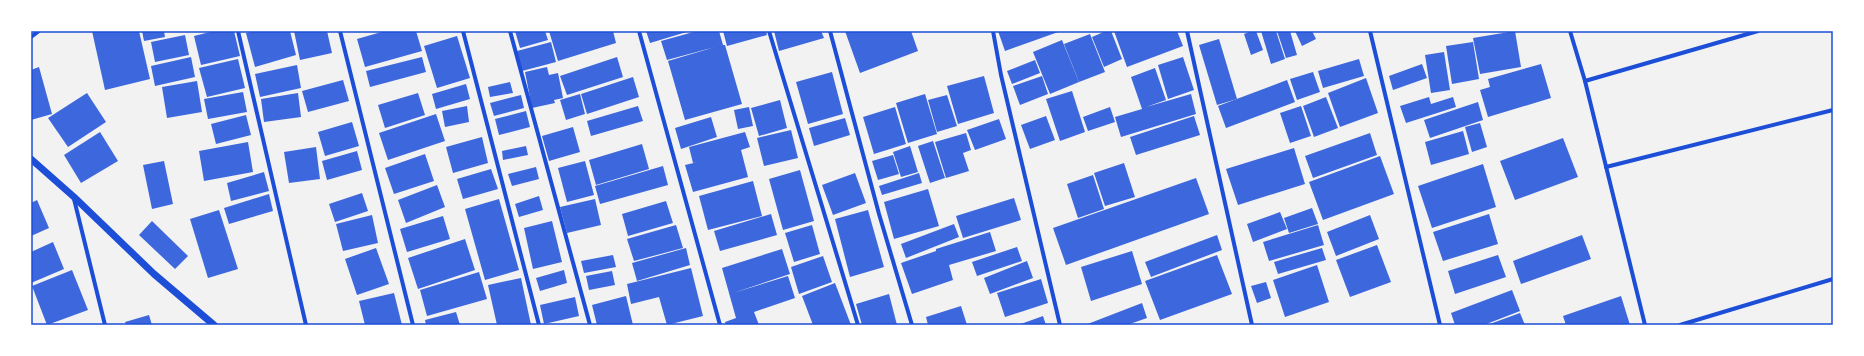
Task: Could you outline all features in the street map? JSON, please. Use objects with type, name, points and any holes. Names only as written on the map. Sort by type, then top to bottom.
[{"type":"street","points":[[33,34],[39,31]]},
{"type":"street","points":[[238,31],[306,325]]},
{"type":"street","points":[[340,31],[413,325]]},
{"type":"street","points":[[463,31],[539,325]]},
{"type":"street","points":[[510,31],[590,325]]},
{"type":"street","points":[[639,31],[720,325]]},
{"type":"street","points":[[769,31],[858,325]]},
{"type":"street","points":[[830,31],[879,214],[912,325]]},
{"type":"street","points":[[992,31],[1060,325]]},
{"type":"street","points":[[1187,31],[1252,325]]},
{"type":"street","points":[[1370,31],[1440,325]]},
{"type":"street","points":[[1570,31],[1585,81],[1645,325]]},
{"type":"street","points":[[1585,81],[1758,31]]},
{"type":"street","points":[[1606,167],[1833,110]]},
{"type":"street","points":[[31,159],[74,197],[154,274],[214,325]]},
{"type":"street","points":[[74,197],[105,325]]},
{"type":"street","points":[[1680,325],[1833,279]]},
{"type":"building","points":[[92,31],[139,31],[150,79],[105,90]]},
{"type":"building","points":[[142,31],[164,31],[165,37],[144,41]]},
{"type":"building","points":[[214,31],[234,31],[240,56],[201,65],[194,36]]},
{"type":"building","points":[[254,31],[290,31],[296,55],[255,67],[246,33]]},
{"type":"building","points":[[294,31],[327,31],[332,53],[300,60]]},
{"type":"building","points":[[385,31],[416,31],[422,51],[365,67],[357,39]]},
{"type":"building","points":[[515,31],[545,31],[548,40],[520,48]]},
{"type":"building","points":[[549,31],[613,31],[616,43],[558,61]]},
{"type":"building","points":[[646,31],[690,31],[650,43]]},
{"type":"building","points":[[697,31],[719,31],[723,45],[725,45],[742,104],[685,120],[668,61],[715,47],[667,60],[661,41]]},
{"type":"building","points":[[723,31],[766,31],[767,35],[727,46]]},
{"type":"building","points":[[774,31],[821,31],[824,38],[779,51]]},
{"type":"building","points":[[845,31],[911,31],[918,51],[860,73]]},
{"type":"building","points":[[998,31],[1061,31],[1005,51]]},
{"type":"building","points":[[1106,31],[1111,31],[1122,59],[1104,67],[1092,37]]},
{"type":"building","points":[[1114,31],[1177,31],[1183,46],[1127,67]]},
{"type":"building","points":[[1256,31],[1263,50],[1251,55],[1244,34]]},
{"type":"building","points":[[1261,31],[1276,31],[1285,59],[1271,64]]},
{"type":"building","points":[[1277,31],[1290,31],[1297,55],[1286,58]]},
{"type":"building","points":[[1295,31],[1312,31],[1316,39],[1302,46]]},
{"type":"building","points":[[1515,31],[1521,67],[1480,74],[1473,38]]},
{"type":"building","points":[[1090,34],[1105,72],[1079,82],[1064,44]]},
{"type":"building","points":[[185,35],[189,55],[155,62],[151,42]]},
{"type":"building","points":[[457,36],[470,78],[437,88],[424,46]]},
{"type":"building","points":[[1219,39],[1237,99],[1217,105],[1199,45]]},
{"type":"building","points":[[1062,40],[1079,82],[1050,94],[1033,52]]},
{"type":"building","points":[[551,42],[556,62],[522,71],[517,51]]},
{"type":"building","points":[[1473,42],[1479,79],[1452,84],[1446,46]]},
{"type":"building","points":[[1444,52],[1450,90],[1431,93],[1425,55]]},
{"type":"building","points":[[191,57],[195,77],[155,86],[151,66]]},
{"type":"building","points":[[422,57],[426,72],[370,87],[366,71]]},
{"type":"building","points":[[617,57],[623,77],[567,95],[560,76]]},
{"type":"building","points":[[1183,57],[1194,90],[1168,99],[1158,65]]},
{"type":"building","points":[[238,59],[245,88],[207,97],[199,68]]},
{"type":"building","points":[[1359,59],[1364,76],[1323,88],[1318,71]]},
{"type":"building","points":[[1035,60],[1040,73],[1012,84],[1007,71]]},
{"type":"building","points":[[1422,64],[1427,78],[1393,90],[1389,76]]},
{"type":"building","points":[[1541,64],[1551,98],[1488,117],[1480,90],[1490,87],[1488,79]]},
{"type":"building","points":[[297,65],[301,88],[260,97],[255,74]]},
{"type":"building","points":[[39,67],[52,114],[31,120],[31,70]]},
{"type":"building","points":[[547,67],[549,75],[558,73],[563,98],[554,100],[555,103],[532,108],[525,72]]},
{"type":"building","points":[[1155,68],[1166,100],[1146,107],[1191,94],[1196,114],[1121,137],[1115,117],[1142,109],[1131,77]]},
{"type":"building","points":[[832,72],[843,114],[808,124],[796,82]]},
{"type":"building","points":[[1313,72],[1320,92],[1297,100],[1290,79]]},
{"type":"building","points":[[984,76],[994,113],[958,124],[947,86]]},
{"type":"building","points":[[1042,76],[1048,94],[1020,105],[1013,86]]},
{"type":"building","points":[[633,77],[639,97],[587,114],[581,94]]},
{"type":"building","points":[[1366,78],[1378,113],[1340,127],[1328,93]]},
{"type":"building","points":[[343,80],[349,101],[308,112],[302,91]]},
{"type":"building","points":[[1287,80],[1295,102],[1226,128],[1218,106]]},
{"type":"building","points":[[197,81],[202,112],[167,118],[162,87]]},
{"type":"building","points":[[510,82],[513,93],[490,97],[488,87]]},
{"type":"building","points":[[466,84],[470,99],[436,109],[432,94]]},
{"type":"building","points":[[1072,91],[1085,132],[1060,141],[1046,99]]},
{"type":"building","points":[[243,92],[247,112],[208,119],[204,99]]},
{"type":"building","points":[[87,93],[106,122],[68,147],[48,118]]},
{"type":"building","points":[[298,93],[301,117],[264,122],[261,99]]},
{"type":"building","points":[[418,93],[425,115],[385,128],[378,105]]},
{"type":"building","points":[[580,94],[585,114],[566,120],[560,100]]},
{"type":"building","points":[[925,94],[937,134],[908,143],[896,103]]},
{"type":"building","points":[[521,95],[524,108],[494,116],[490,103]]},
{"type":"building","points":[[947,95],[957,126],[937,132],[928,100]]},
{"type":"building","points":[[1326,97],[1338,128],[1314,137],[1303,106]]},
{"type":"building","points":[[1429,97],[1431,104],[1453,97],[1456,107],[1406,123],[1400,106]]},
{"type":"building","points":[[780,100],[787,128],[759,136],[751,108]]},
{"type":"building","points":[[1478,102],[1483,120],[1430,138],[1424,120]]},
{"type":"building","points":[[467,106],[469,122],[445,127],[442,111]]},
{"type":"building","points":[[638,106],[643,121],[591,136],[587,121]]},
{"type":"building","points":[[1301,106],[1311,136],[1290,143],[1280,113]]},
{"type":"building","points":[[749,107],[753,126],[738,129],[734,110]]},
{"type":"building","points":[[895,107],[906,144],[874,154],[863,117]]},
{"type":"building","points":[[1110,107],[1115,122],[1088,131],[1083,117]]},
{"type":"building","points":[[526,111],[530,127],[499,135],[495,119]]},
{"type":"building","points":[[436,114],[445,141],[388,160],[379,133]]},
{"type":"building","points":[[246,115],[251,135],[216,144],[211,124]]},
{"type":"building","points":[[1046,116],[1055,140],[1030,149],[1021,125]]},
{"type":"building","points":[[1194,116],[1200,135],[1136,155],[1130,137]]},
{"type":"building","points":[[711,117],[717,137],[681,149],[675,128]]},
{"type":"building","points":[[845,118],[850,135],[814,146],[809,128]]},
{"type":"building","points":[[999,119],[1006,139],[975,150],[967,130]]},
{"type":"building","points":[[352,122],[359,146],[325,156],[318,132]]},
{"type":"building","points":[[1480,123],[1487,147],[1472,152],[1465,127]]},
{"type":"building","points":[[573,127],[580,152],[549,161],[542,136]]},
{"type":"building","points":[[791,130],[798,158],[764,166],[757,138]]},
{"type":"building","points":[[1463,131],[1469,154],[1431,165],[1425,142]]},
{"type":"building","points":[[100,132],[118,161],[81,183],[64,155]]},
{"type":"building","points":[[745,132],[750,147],[741,150],[748,177],[693,192],[685,165],[698,162],[693,163],[689,147]]},
{"type":"building","points":[[966,133],[971,150],[963,153],[969,171],[946,178],[935,142]]},
{"type":"building","points":[[1370,133],[1377,155],[1313,178],[1305,156]]},
{"type":"building","points":[[482,137],[488,163],[453,173],[446,147]]},
{"type":"building","points":[[1563,138],[1578,177],[1515,200],[1500,161]]},
{"type":"building","points":[[933,141],[945,178],[930,183],[918,146]]},
{"type":"building","points":[[248,142],[253,172],[204,181],[199,151]]},
{"type":"building","points":[[642,144],[649,169],[596,185],[589,160]]},
{"type":"building","points":[[526,146],[528,155],[503,160],[502,151]]},
{"type":"building","points":[[910,146],[918,172],[901,177],[893,152]]},
{"type":"building","points":[[316,147],[320,179],[289,183],[284,152]]},
{"type":"building","points":[[1294,148],[1305,184],[1238,205],[1226,169]]},
{"type":"building","points":[[357,151],[362,170],[327,180],[322,161]]},
{"type":"building","points":[[425,154],[434,181],[394,194],[385,168]]},
{"type":"building","points":[[893,155],[899,174],[878,180],[872,161]]},
{"type":"building","points":[[1380,156],[1394,194],[1323,220],[1309,182]]},
{"type":"building","points":[[164,161],[173,204],[152,209],[143,165]]},
{"type":"building","points":[[585,161],[594,195],[567,202],[558,168]]},
{"type":"building","points":[[1124,163],[1135,197],[1105,206],[1094,173]]},
{"type":"building","points":[[1483,164],[1496,207],[1432,228],[1418,186]]},
{"type":"building","points":[[663,166],[668,185],[600,204],[595,186]]},
{"type":"building","points":[[536,167],[539,179],[512,186],[508,174]]},
{"type":"building","points":[[491,169],[498,189],[463,199],[457,179]]},
{"type":"building","points":[[800,170],[814,221],[783,230],[769,179]]},
{"type":"building","points":[[264,172],[269,191],[231,201],[227,183]]},
{"type":"building","points":[[855,173],[866,203],[833,215],[822,185]]},
{"type":"building","points":[[919,173],[922,183],[882,195],[879,186]]},
{"type":"building","points":[[1093,175],[1104,209],[1078,218],[1067,184]]},
{"type":"building","points":[[1196,178],[1209,214],[1066,265],[1053,228]]},
{"type":"building","points":[[753,181],[762,216],[708,230],[699,196]]},
{"type":"building","points":[[437,185],[445,207],[406,223],[398,200]]},
{"type":"building","points":[[928,189],[939,226],[894,239],[884,202]]},
{"type":"building","points":[[362,193],[368,211],[335,222],[329,204]]},
{"type":"building","points":[[269,194],[273,211],[229,224],[224,208]]},
{"type":"building","points":[[539,196],[543,210],[519,217],[515,204]]},
{"type":"building","points":[[1014,198],[1021,220],[963,238],[956,216]]},
{"type":"building","points":[[499,199],[519,270],[485,280],[465,209]]},
{"type":"building","points":[[595,199],[601,225],[567,233],[560,207]]},
{"type":"building","points":[[37,200],[49,228],[31,236],[31,203]]},
{"type":"building","points":[[666,201],[673,223],[628,236],[622,214]]},
{"type":"building","points":[[1312,208],[1318,224],[1289,233],[1284,218]]},
{"type":"building","points":[[219,210],[238,269],[208,278],[190,219]]},
{"type":"building","points":[[868,210],[884,267],[850,277],[835,219]]},
{"type":"building","points":[[1280,212],[1287,229],[1253,242],[1247,224]]},
{"type":"building","points":[[771,214],[777,235],[720,251],[714,231]]},
{"type":"building","points":[[1489,214],[1498,244],[1443,261],[1433,232]]},
{"type":"building","points":[[372,215],[378,243],[343,251],[336,224]]},
{"type":"building","points":[[1370,215],[1379,239],[1336,256],[1327,232]]},
{"type":"building","points":[[443,216],[450,239],[407,252],[400,229]]},
{"type":"building","points":[[152,221],[188,256],[175,269],[139,235]]},
{"type":"building","points":[[552,221],[562,262],[533,269],[524,228]]},
{"type":"building","points":[[954,224],[959,237],[906,258],[901,244]]},
{"type":"building","points":[[676,225],[683,248],[634,261],[627,239]]},
{"type":"building","points":[[812,225],[820,254],[794,262],[785,233]]},
{"type":"building","points":[[1318,225],[1324,245],[1269,261],[1263,242]]},
{"type":"building","points":[[990,232],[996,251],[949,265],[953,280],[912,294],[901,263],[936,251],[936,249]]},
{"type":"building","points":[[1217,235],[1222,250],[1151,277],[1145,262]]},
{"type":"building","points":[[1582,235],[1591,259],[1521,284],[1513,261]]},
{"type":"building","points":[[465,239],[475,270],[418,289],[408,258]]},
{"type":"building","points":[[53,242],[64,269],[31,283],[31,252]]},
{"type":"building","points":[[1377,245],[1391,282],[1350,297],[1336,260]]},
{"type":"building","points":[[1017,247],[1022,261],[977,276],[972,262]]},
{"type":"building","points":[[376,248],[389,284],[357,295],[345,259]]},
{"type":"building","points":[[686,248],[690,265],[637,281],[632,263]]},
{"type":"building","points":[[1322,248],[1326,260],[1278,274],[1274,262]]},
{"type":"building","points":[[782,249],[790,274],[733,293],[788,276],[795,298],[754,312],[759,325],[726,325],[725,322],[736,318],[722,268]]},
{"type":"building","points":[[1132,251],[1142,284],[1091,301],[1081,267]]},
{"type":"building","points":[[613,255],[616,267],[584,273],[581,261]]},
{"type":"building","points":[[1217,255],[1232,294],[1160,320],[1145,281]]},
{"type":"building","points":[[1498,255],[1506,277],[1455,294],[1448,271]]},
{"type":"building","points":[[823,256],[832,282],[799,294],[791,267]]},
{"type":"building","points":[[1027,261],[1033,278],[990,294],[984,278]]},
{"type":"building","points":[[1317,265],[1329,302],[1285,317],[1273,280]]},
{"type":"building","points":[[691,268],[703,316],[667,325],[659,297],[631,304],[627,284]]},
{"type":"building","points":[[72,270],[88,310],[47,325],[32,286]]},
{"type":"building","points":[[564,270],[567,283],[540,291],[536,278]]},
{"type":"building","points":[[612,271],[615,285],[589,290],[586,276]]},
{"type":"building","points":[[479,272],[487,299],[427,316],[420,290]]},
{"type":"building","points":[[521,278],[531,325],[497,325],[488,285]]},
{"type":"building","points":[[1041,279],[1048,303],[1005,317],[997,293]]},
{"type":"building","points":[[1266,282],[1271,298],[1257,303],[1251,286]]},
{"type":"building","points":[[835,283],[851,325],[813,325],[802,296]]},
{"type":"building","points":[[1512,290],[1520,311],[1484,325],[1455,325],[1451,313]]},
{"type":"building","points":[[394,293],[402,325],[365,325],[359,301]]},
{"type":"building","points":[[889,294],[897,325],[862,325],[856,304]]},
{"type":"building","points":[[626,296],[633,325],[597,325],[592,305]]},
{"type":"building","points":[[1621,296],[1630,325],[1566,325],[1563,316]]},
{"type":"building","points":[[575,297],[579,316],[544,324],[540,305]]},
{"type":"building","points":[[1142,303],[1147,318],[1127,325],[1085,325]]},
{"type":"building","points":[[961,306],[967,325],[928,325],[926,317]]},
{"type":"building","points":[[456,312],[460,325],[426,325],[425,320]]},
{"type":"building","points":[[1520,313],[1525,325],[1487,325]]},
{"type":"building","points":[[149,315],[152,325],[126,325],[125,322]]},
{"type":"building","points":[[1043,316],[1046,325],[1018,325]]}]
